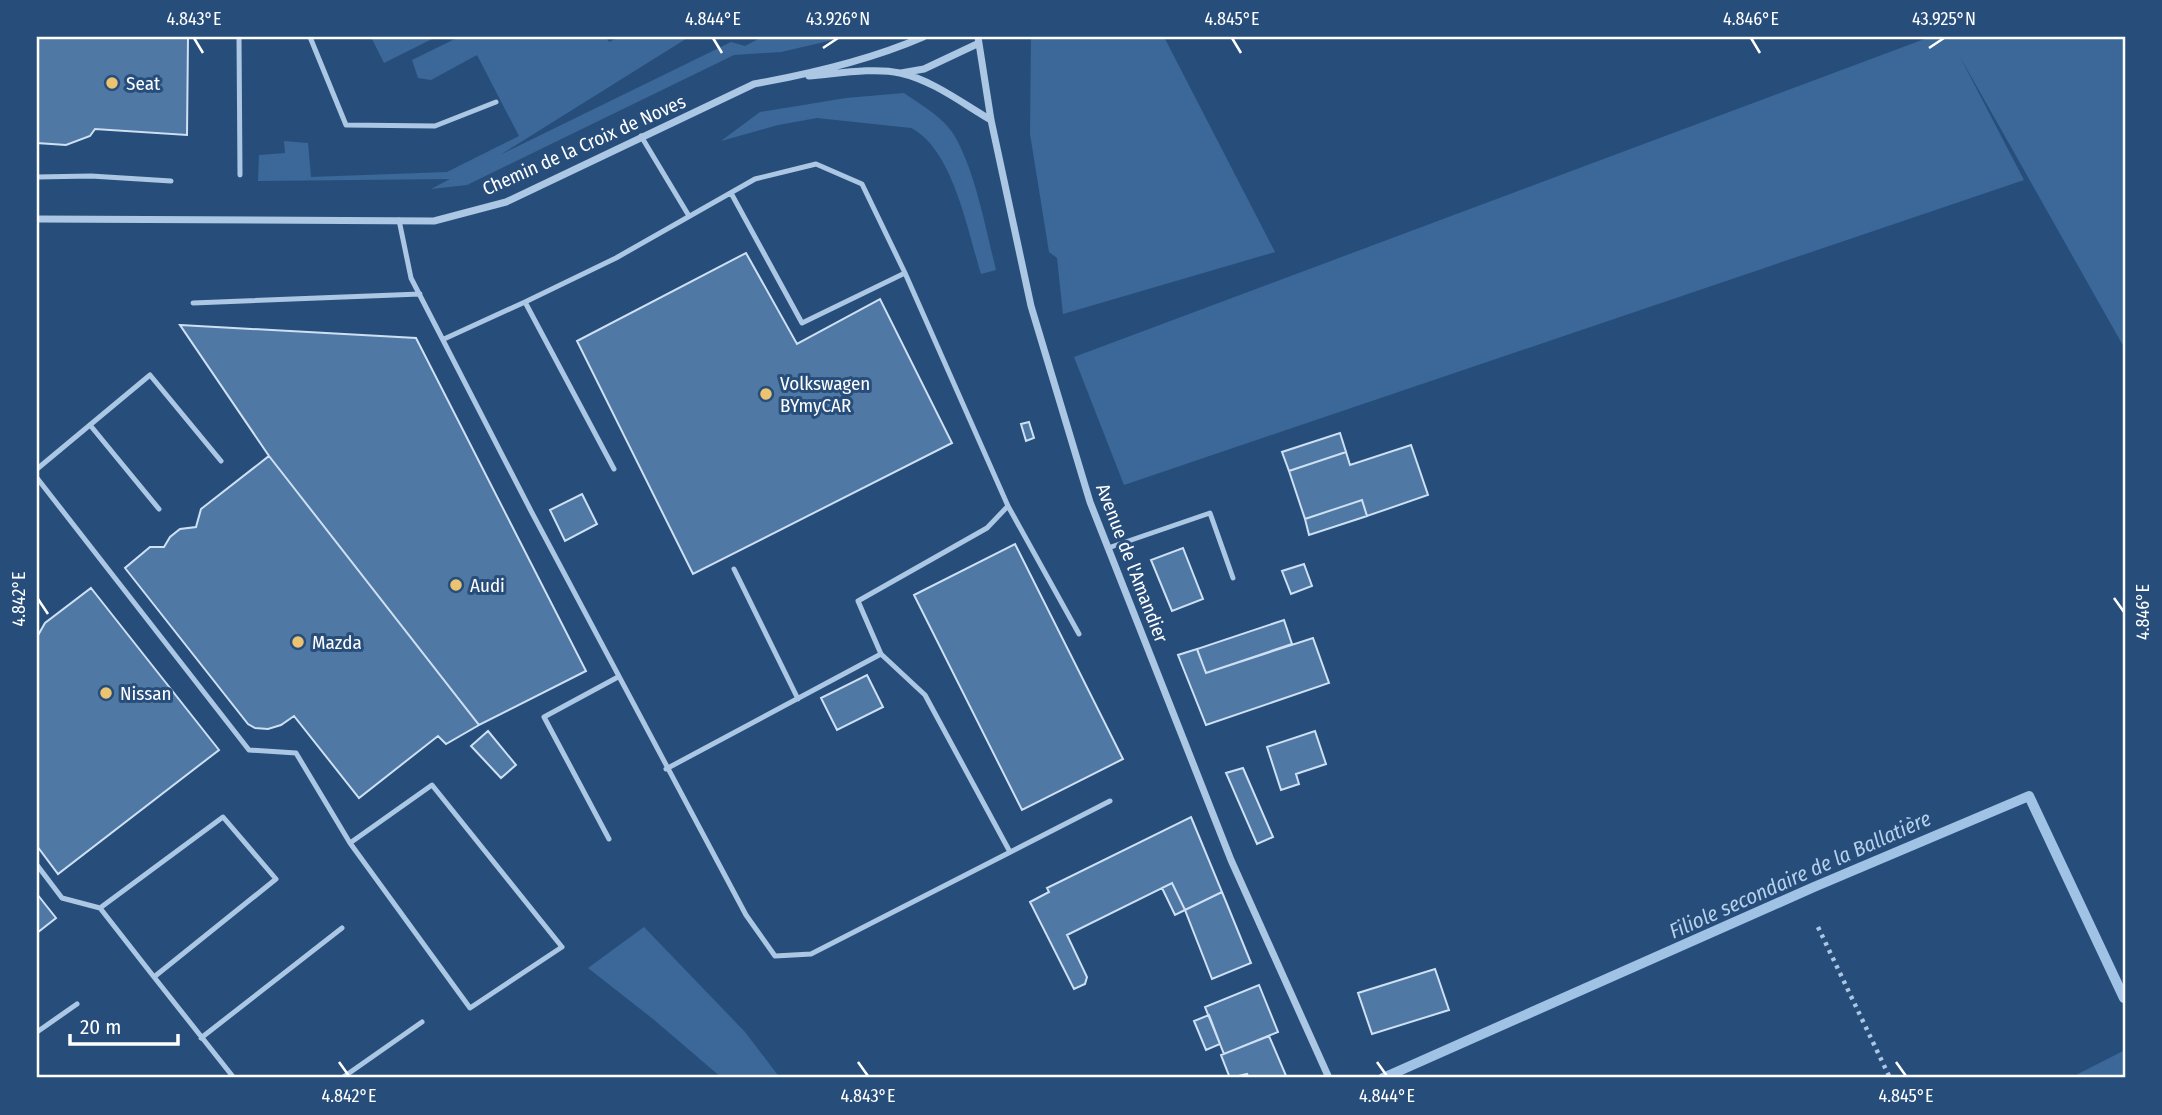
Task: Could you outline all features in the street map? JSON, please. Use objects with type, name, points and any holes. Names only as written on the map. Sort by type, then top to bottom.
[{"type":"street","name":"Chemin de la Croix de Noves","points":[[37,219],[435,221],[506,202],[754,84],[794,77],[923,37]]},
{"type":"street","points":[[900,73],[924,69],[978,40]]},
{"type":"street","name":"Avenue de l'Amandier","points":[[978,40],[991,120],[1031,306],[1090,502],[1231,860],[1329,1078]]},
{"type":"street","points":[[794,77],[881,71],[900,73],[932,85],[991,120]]},
{"type":"lane","points":[[239,37],[240,175]]},
{"type":"lane","points":[[310,37],[346,125],[435,126],[496,102]]},
{"type":"lane","points":[[641,136],[689,216]]},
{"type":"lane","points":[[444,339],[616,258],[754,179],[816,164],[862,184],[905,273],[1008,506],[1079,634]]},
{"type":"lane","points":[[37,177],[91,176],[171,181]]},
{"type":"lane","points":[[731,193],[802,323],[905,273]]},
{"type":"lane","points":[[399,220],[411,278],[419,294],[666,769],[746,915],[775,956],[811,954],[1110,801]]},
{"type":"lane","points":[[193,303],[419,294]]},
{"type":"lane","points":[[526,302],[614,469]]},
{"type":"lane","points":[[37,469],[150,375],[222,461]]},
{"type":"lane","points":[[90,425],[159,509]]},
{"type":"lane","points":[[37,478],[249,750],[296,753],[350,843],[470,1008],[562,947],[432,785],[350,843]]},
{"type":"lane","points":[[1008,506],[987,528],[858,601],[881,654],[925,695],[1010,852]]},
{"type":"lane","points":[[1108,548],[1210,513],[1233,578]]},
{"type":"lane","points":[[734,569],[798,699]]},
{"type":"lane","points":[[666,769],[881,654]]},
{"type":"lane","points":[[609,839],[544,717],[618,677]]},
{"type":"lane","points":[[100,908],[223,817],[276,879],[154,977]]},
{"type":"lane","points":[[37,865],[62,898],[100,908],[234,1078]]},
{"type":"lane","points":[[201,1038],[342,928]]},
{"type":"lane","points":[[37,1032],[77,1004]]},
{"type":"lane","points":[[342,1078],[422,1022]]},
{"type":"path","points":[[1818,927],[1890,1078]]},
{"type":"shaded area","points":[[371,37],[436,37],[384,63]]},
{"type":"shaded area","points":[[459,37],[606,37],[609,42],[619,37],[689,37],[500,155],[731,42],[745,46],[762,37],[846,37],[781,52],[734,55],[467,185],[431,189],[450,179],[258,181],[259,155],[285,153],[284,141],[308,143],[311,177],[447,172],[519,136],[477,55],[431,80],[418,78],[412,60]]},
{"type":"shaded area","points":[[1031,37],[1164,37],[1275,252],[1063,314],[1057,258],[1049,252],[1030,134]]},
{"type":"shaded area","points":[[1930,37],[2125,37],[2125,349],[1959,55],[2024,180],[1124,485],[1074,357]]},
{"type":"shaded area","points":[[904,93],[931,112],[954,135],[968,165],[996,270],[981,274],[948,172],[926,139],[911,128],[817,118],[778,125],[721,141],[760,112],[846,98]]},
{"type":"shaded area","points":[[644,927],[745,1032],[780,1078],[722,1078],[588,968]]},
{"type":"shaded area","points":[[2125,1050],[2125,1078],[2070,1078]]},
{"type":"building","name":"Seat","points":[[37,37],[188,37],[187,135],[95,129],[90,136],[66,145],[37,143]]},
{"type":"building","name":"Volkswagen BYmyCAR","points":[[746,253],[797,344],[880,299],[952,443],[693,574],[577,341]]},
{"type":"building","name":"Audi","points":[[180,325],[416,338],[586,671],[479,725],[269,456]]},
{"type":"building","points":[[1029,422],[1034,438],[1026,441],[1021,424]]},
{"type":"building","points":[[1340,433],[1346,452],[1289,471],[1282,452]]},
{"type":"building","points":[[1411,445],[1428,495],[1367,516],[1362,500],[1305,519],[1289,471],[1346,452],[1350,465]]},
{"type":"building","name":"Mazda","points":[[269,456],[479,725],[446,744],[438,736],[359,798],[294,716],[281,725],[268,729],[255,728],[248,724],[125,568],[150,547],[164,547],[170,537],[180,529],[196,527],[201,509]]},
{"type":"building","points":[[582,494],[597,524],[565,541],[550,510]]},
{"type":"building","points":[[1362,500],[1367,516],[1309,535],[1305,519]]},
{"type":"building","points":[[1015,544],[1123,759],[1022,810],[914,595]]},
{"type":"building","points":[[1183,548],[1203,599],[1172,611],[1151,560]]},
{"type":"building","points":[[1304,564],[1312,586],[1291,594],[1282,571]]},
{"type":"building","name":"Nissan","points":[[91,588],[219,750],[58,874],[37,846],[37,637],[45,623]]},
{"type":"building","points":[[1284,620],[1292,644],[1206,673],[1197,649]]},
{"type":"building","points":[[1313,638],[1329,683],[1206,725],[1178,655],[1197,649],[1206,673]]},
{"type":"building","points":[[867,675],[883,707],[837,730],[821,698]]},
{"type":"building","points":[[488,731],[516,765],[501,778],[471,746]]},
{"type":"building","points":[[1315,731],[1326,764],[1296,774],[1299,784],[1281,790],[1267,747]]},
{"type":"building","points":[[1243,768],[1273,837],[1257,844],[1226,773]]},
{"type":"building","points":[[1191,817],[1222,892],[1185,910],[1172,883],[1067,935],[1087,977],[1085,984],[1074,989],[1030,902],[1049,892],[1047,888]]},
{"type":"building","points":[[1172,883],[1185,910],[1175,915],[1162,888]]},
{"type":"building","points":[[1222,892],[1251,963],[1212,979],[1185,910]]},
{"type":"building","points":[[37,894],[56,918],[37,933]]},
{"type":"building","points":[[1435,969],[1449,1010],[1372,1034],[1358,993]]},
{"type":"building","points":[[1259,985],[1278,1032],[1224,1054],[1205,1007]]},
{"type":"building","points":[[1209,1015],[1220,1044],[1206,1050],[1194,1021]]},
{"type":"building","points":[[1269,1036],[1287,1078],[1249,1078],[1247,1074],[1230,1078],[1221,1055]]},
{"type":"waterway","name":"Filiole secondaire de la Ballatière","points":[[1383,1078],[1814,887],[2029,796],[2124,998],[2125,996]]},
{"type":"place","name":"Seat","points":[[112,83]]},
{"type":"place","name":"Volkswagen BYmyCAR","points":[[766,394]]},
{"type":"place","name":"Audi","points":[[456,585]]},
{"type":"place","name":"Mazda","points":[[298,642]]},
{"type":"place","name":"Nissan","points":[[106,693]]}]
